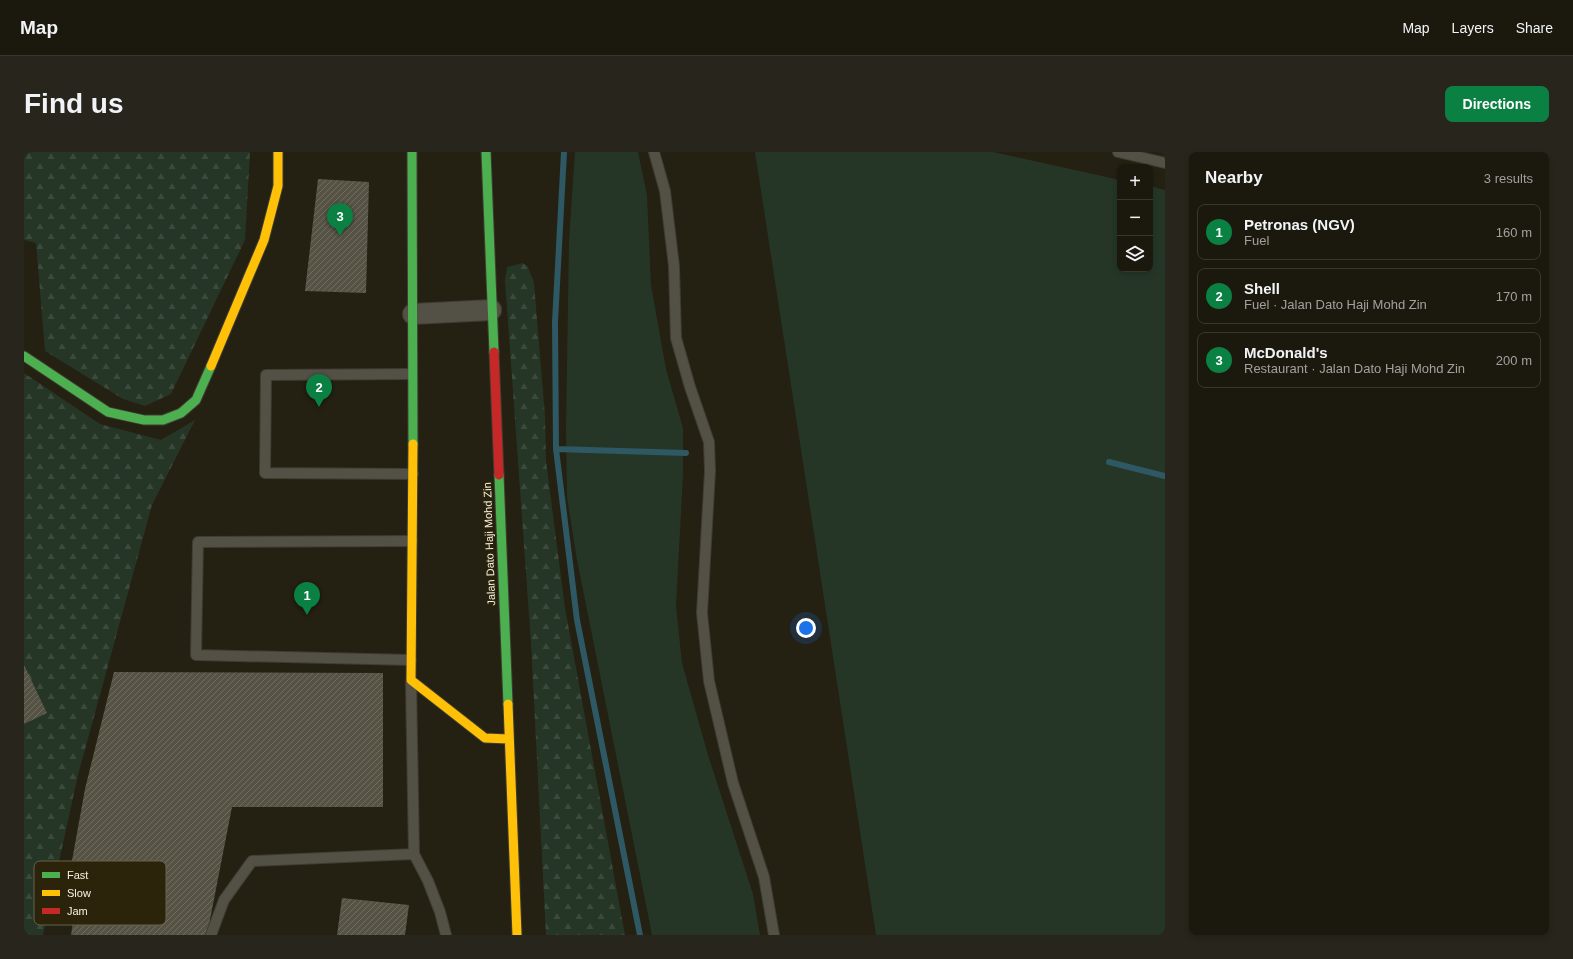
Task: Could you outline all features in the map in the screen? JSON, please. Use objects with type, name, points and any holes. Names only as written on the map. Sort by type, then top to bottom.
[{"type":"street","points":[[24,356],[108,412],[144,420],[163,420],[181,413],[196,400],[264,240],[278,186],[278,152]]},
{"type":"street","points":[[412,152],[413,474],[411,680],[485,738],[508,739]]},
{"type":"street","name":"Jalan Dato Haji Mohd Zin","points":[[486,152],[491,310],[517,935]]},
{"type":"street","points":[[413,314],[491,310]]},
{"type":"lane","points":[[654,152],[666,191],[674,266],[676,338],[690,387],[709,442],[710,471],[702,613],[709,680],[733,783],[764,877],[774,935]]},
{"type":"lane","points":[[1118,152],[1165,163]]},
{"type":"lane","points":[[412,374],[266,375],[265,473],[413,474]]},
{"type":"lane","points":[[411,660],[196,655],[196,648],[198,542],[412,541]]},
{"type":"lane","points":[[411,680],[414,854],[428,881],[440,912],[446,935]]},
{"type":"lane","points":[[211,935],[224,900],[252,861],[414,854]]},
{"type":"green space","points":[[24,152],[250,152],[245,240],[171,394],[145,406],[123,399],[45,351],[36,243],[24,240]]},
{"type":"green space","points":[[575,152],[638,152],[647,195],[651,285],[666,369],[683,428],[683,475],[676,606],[682,663],[708,755],[753,894],[760,935],[652,935],[577,560],[567,497],[566,426],[569,241]]},
{"type":"green space","points":[[755,152],[993,152],[1117,179],[1117,272],[1153,272],[1153,187],[1165,190],[1165,935],[876,935]]},
{"type":"green space","points":[[523,263],[528,267],[534,283],[545,416],[546,461],[565,608],[625,935],[546,935],[531,643],[505,280],[507,267]]},
{"type":"green space","points":[[24,373],[100,424],[161,440],[195,420],[152,505],[78,775],[59,861],[34,861],[34,925],[45,925],[43,935],[24,935]]},
{"type":"building","points":[[318,179],[369,182],[366,293],[305,291]]},
{"type":"building","points":[[24,665],[47,713],[24,724]]},
{"type":"building","points":[[114,672],[383,673],[383,807],[232,807],[207,935],[71,935],[73,925],[166,925],[166,861],[72,861],[85,789]]},
{"type":"building","points":[[342,898],[409,905],[405,935],[337,935]]},
{"type":"waterway","points":[[564,152],[555,322],[556,449],[577,620],[640,935]]},
{"type":"waterway","points":[[556,449],[686,453]]},
{"type":"waterway","points":[[1109,462],[1165,476]]},
{"type":"traffic: fast","points":[[412,152],[413,444]]},
{"type":"traffic: fast","points":[[486,152],[494,352]]},
{"type":"traffic: fast","points":[[24,356],[108,412],[144,420],[163,420],[181,413],[196,400],[211,366]]},
{"type":"traffic: fast","points":[[499,475],[508,704]]},
{"type":"traffic: slow","points":[[211,366],[264,240],[278,186],[278,152]]},
{"type":"traffic: slow","points":[[413,444],[411,680],[485,738],[508,739]]},
{"type":"traffic: slow","points":[[508,704],[517,935]]},
{"type":"traffic: jam","points":[[494,352],[499,475]]},
{"type":"place","name":"McDonald's","points":[[340,236]]},
{"type":"place","name":"Shell","points":[[319,407]]},
{"type":"place","name":"Petronas (NGV)","points":[[307,615]]}]
